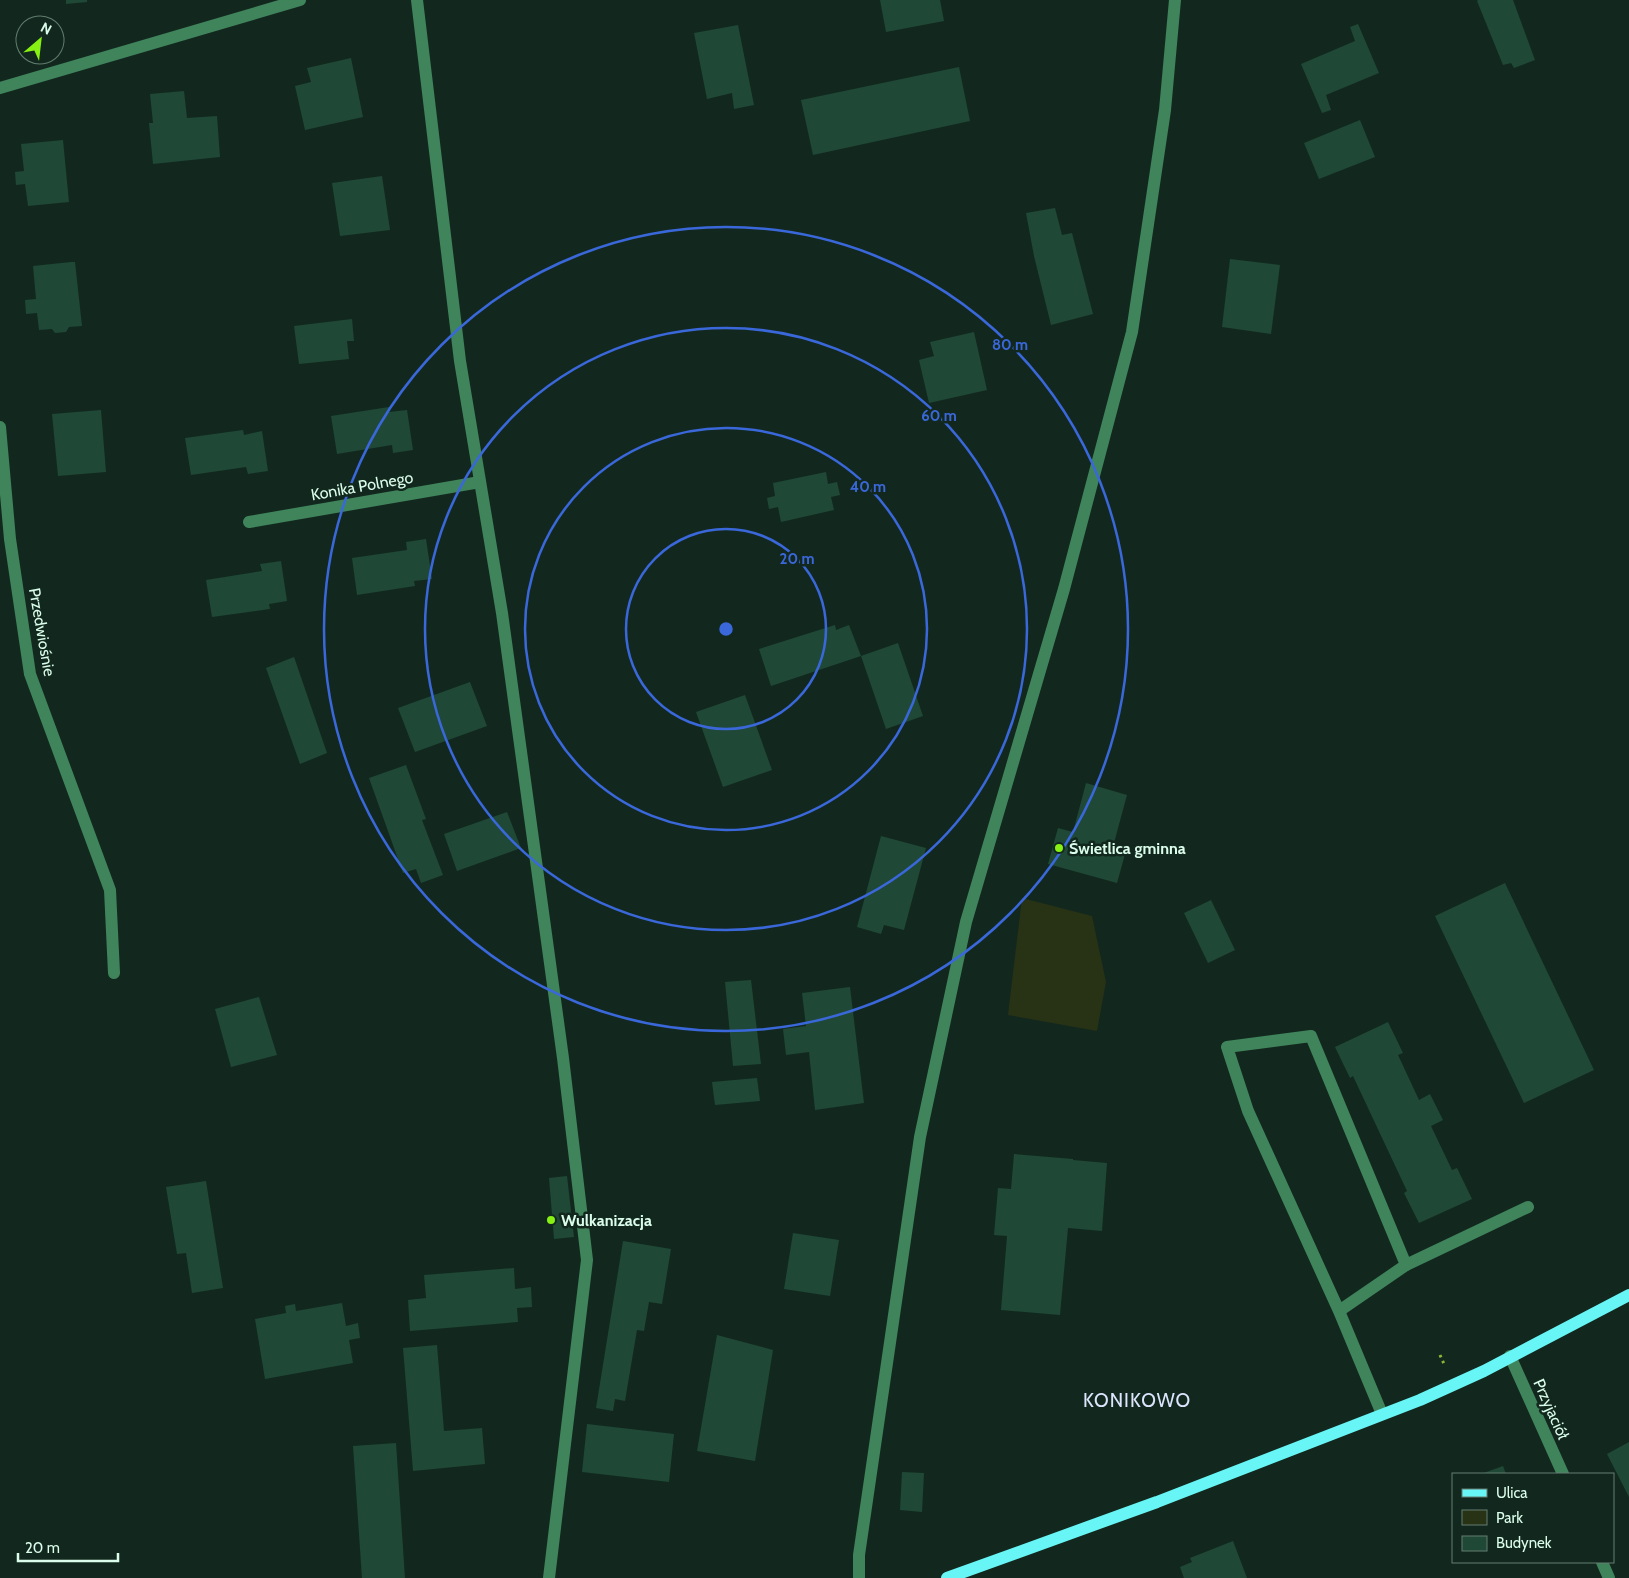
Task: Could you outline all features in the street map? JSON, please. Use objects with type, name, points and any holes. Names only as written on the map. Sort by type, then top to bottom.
[{"type":"main road","points":[[947,1578],[1157,1502],[1454,1385],[1629,1295]]},
{"type":"street","points":[[0,88],[300,0]]},
{"type":"street","points":[[417,0],[460,361],[502,613],[563,1058],[587,1260],[549,1578]]},
{"type":"street","points":[[859,1578],[859,1555],[920,1137],[966,922],[1064,589],[1132,332],[1165,110],[1175,0]]},
{"type":"street","name":"Przedwiośnie","points":[[0,427],[10,539],[30,674],[110,890],[114,973]]},
{"type":"street","name":"Konika Polnego","points":[[249,522],[480,482]]},
{"type":"street","points":[[1382,1414],[1339,1311],[1248,1111],[1227,1047],[1311,1036],[1406,1265]]},
{"type":"street","points":[[1339,1311],[1406,1265],[1528,1207]]},
{"type":"street","name":"Przyjaciół","points":[[1510,1356],[1563,1473]]},
{"type":"street","points":[[1602,1563],[1609,1578]]},
{"type":"green space","points":[[1022,898],[1092,916],[1106,982],[1097,1031],[1008,1015]]},
{"type":"building","points":[[66,0],[87,0],[87,2],[66,4]]},
{"type":"building","points":[[880,0],[940,0],[944,21],[886,32]]},
{"type":"building","points":[[1478,0],[1513,0],[1535,60],[1514,68],[1511,63],[1503,65]]},
{"type":"building","points":[[1358,24],[1379,73],[1326,95],[1331,110],[1322,113],[1301,64],[1355,41],[1350,27]]},
{"type":"building","points":[[738,25],[754,105],[734,109],[732,93],[707,99],[694,33]]},
{"type":"building","points":[[351,58],[363,117],[305,130],[295,86],[311,82],[307,68]]},
{"type":"building","points":[[959,67],[970,121],[813,155],[801,100]]},
{"type":"building","points":[[184,91],[187,118],[217,116],[220,157],[153,164],[149,123],[153,123],[150,94]]},
{"type":"building","points":[[1360,120],[1375,157],[1319,179],[1304,143]]},
{"type":"building","points":[[63,140],[69,202],[28,206],[25,184],[16,185],[15,172],[24,171],[21,144]]},
{"type":"building","points":[[382,176],[390,230],[340,236],[332,183]]},
{"type":"building","points":[[1055,208],[1062,235],[1072,233],[1093,314],[1051,325],[1034,256],[1026,213]]},
{"type":"building","points":[[1230,259],[1280,265],[1271,334],[1222,327]]},
{"type":"building","points":[[75,262],[82,326],[69,327],[66,332],[55,333],[52,329],[39,330],[37,313],[26,314],[25,300],[36,299],[33,266]]},
{"type":"building","points":[[352,319],[354,341],[347,341],[349,359],[299,364],[294,326]]},
{"type":"building","points":[[974,332],[987,390],[929,403],[919,360],[934,356],[930,342]]},
{"type":"building","points":[[389,407],[389,412],[407,410],[413,450],[393,453],[392,445],[337,454],[331,416]]},
{"type":"building","points":[[101,410],[106,472],[58,476],[52,414]]},
{"type":"building","points":[[243,430],[244,435],[262,431],[268,471],[248,474],[246,467],[191,475],[185,438]]},
{"type":"building","points":[[826,472],[828,484],[837,482],[840,495],[831,497],[834,510],[781,522],[778,507],[769,509],[767,498],[775,496],[773,483]]},
{"type":"building","points":[[426,539],[432,579],[414,581],[415,586],[357,595],[352,558],[407,550],[406,542]]},
{"type":"building","points":[[281,561],[287,601],[269,604],[270,609],[212,617],[206,580],[262,571],[260,564]]},
{"type":"building","points":[[835,625],[836,630],[849,625],[861,656],[771,686],[759,649]]},
{"type":"building","points":[[898,643],[923,716],[886,729],[861,656]]},
{"type":"building","points":[[294,657],[327,753],[300,764],[266,668]]},
{"type":"building","points":[[470,682],[487,726],[415,752],[398,708]]},
{"type":"building","points":[[745,695],[772,770],[723,787],[696,712]]},
{"type":"building","points":[[406,765],[426,819],[422,820],[443,875],[421,883],[416,869],[403,873],[369,778]]},
{"type":"building","points":[[1086,783],[1127,795],[1114,843],[1127,847],[1117,883],[1048,864],[1058,828],[1073,832]]},
{"type":"building","points":[[507,812],[521,848],[457,871],[444,834]]},
{"type":"building","points":[[881,836],[926,848],[904,930],[884,925],[881,934],[857,927]]},
{"type":"building","points":[[1505,883],[1594,1070],[1524,1103],[1435,916]]},
{"type":"building","points":[[1211,900],[1235,950],[1208,963],[1184,913]]},
{"type":"building","points":[[751,980],[761,1064],[733,1066],[725,982]]},
{"type":"building","points":[[850,987],[864,1103],[815,1110],[809,1052],[786,1055],[783,1029],[806,1026],[802,993]]},
{"type":"building","points":[[259,997],[277,1055],[231,1067],[215,1009]]},
{"type":"building","points":[[1388,1022],[1403,1053],[1398,1055],[1419,1100],[1430,1094],[1443,1120],[1431,1126],[1452,1170],[1457,1168],[1472,1199],[1419,1223],[1404,1193],[1407,1191],[1353,1076],[1350,1078],[1335,1047]]},
{"type":"building","points":[[757,1078],[760,1101],[715,1105],[712,1082]]},
{"type":"building","points":[[1014,1154],[1107,1163],[1102,1231],[1068,1228],[1060,1315],[1001,1310],[1007,1236],[994,1235],[998,1188],[1011,1189]]},
{"type":"building","points":[[567,1176],[574,1237],[554,1239],[549,1178]]},
{"type":"building","points":[[206,1181],[223,1288],[192,1293],[186,1253],[177,1254],[166,1187]]},
{"type":"building","points":[[793,1233],[839,1240],[830,1296],[784,1289]]},
{"type":"building","points":[[623,1241],[671,1249],[662,1304],[649,1302],[644,1331],[637,1330],[625,1401],[615,1399],[613,1411],[596,1408]]},
{"type":"building","points":[[514,1268],[515,1289],[531,1287],[532,1307],[517,1308],[518,1322],[410,1331],[408,1300],[426,1298],[424,1275]]},
{"type":"building","points":[[342,1303],[346,1326],[358,1323],[360,1338],[349,1340],[353,1363],[265,1379],[255,1319],[286,1313],[285,1306],[295,1304],[296,1311]]},
{"type":"building","points":[[717,1335],[773,1350],[755,1461],[697,1451]]},
{"type":"building","points":[[437,1345],[444,1431],[482,1428],[485,1464],[413,1471],[403,1348]]},
{"type":"building","points":[[587,1424],[674,1434],[669,1482],[582,1472]]},
{"type":"building","points":[[1629,1442],[1629,1497],[1607,1454]]},
{"type":"building","points":[[396,1443],[405,1578],[362,1578],[353,1446]]},
{"type":"building","points":[[1503,1466],[1506,1473],[1484,1473]]},
{"type":"building","points":[[902,1472],[924,1473],[922,1512],[900,1510]]},
{"type":"building","points":[[1233,1541],[1247,1578],[1184,1578],[1180,1567],[1192,1562],[1190,1558]]},
{"type":"place","name":"Świetlica gminna","points":[[1059,848]]},
{"type":"place","name":"Wulkanizacja","points":[[551,1220]]},
{"type":"district","name":"KONIKOWO","points":[[1137,1400]]}]
